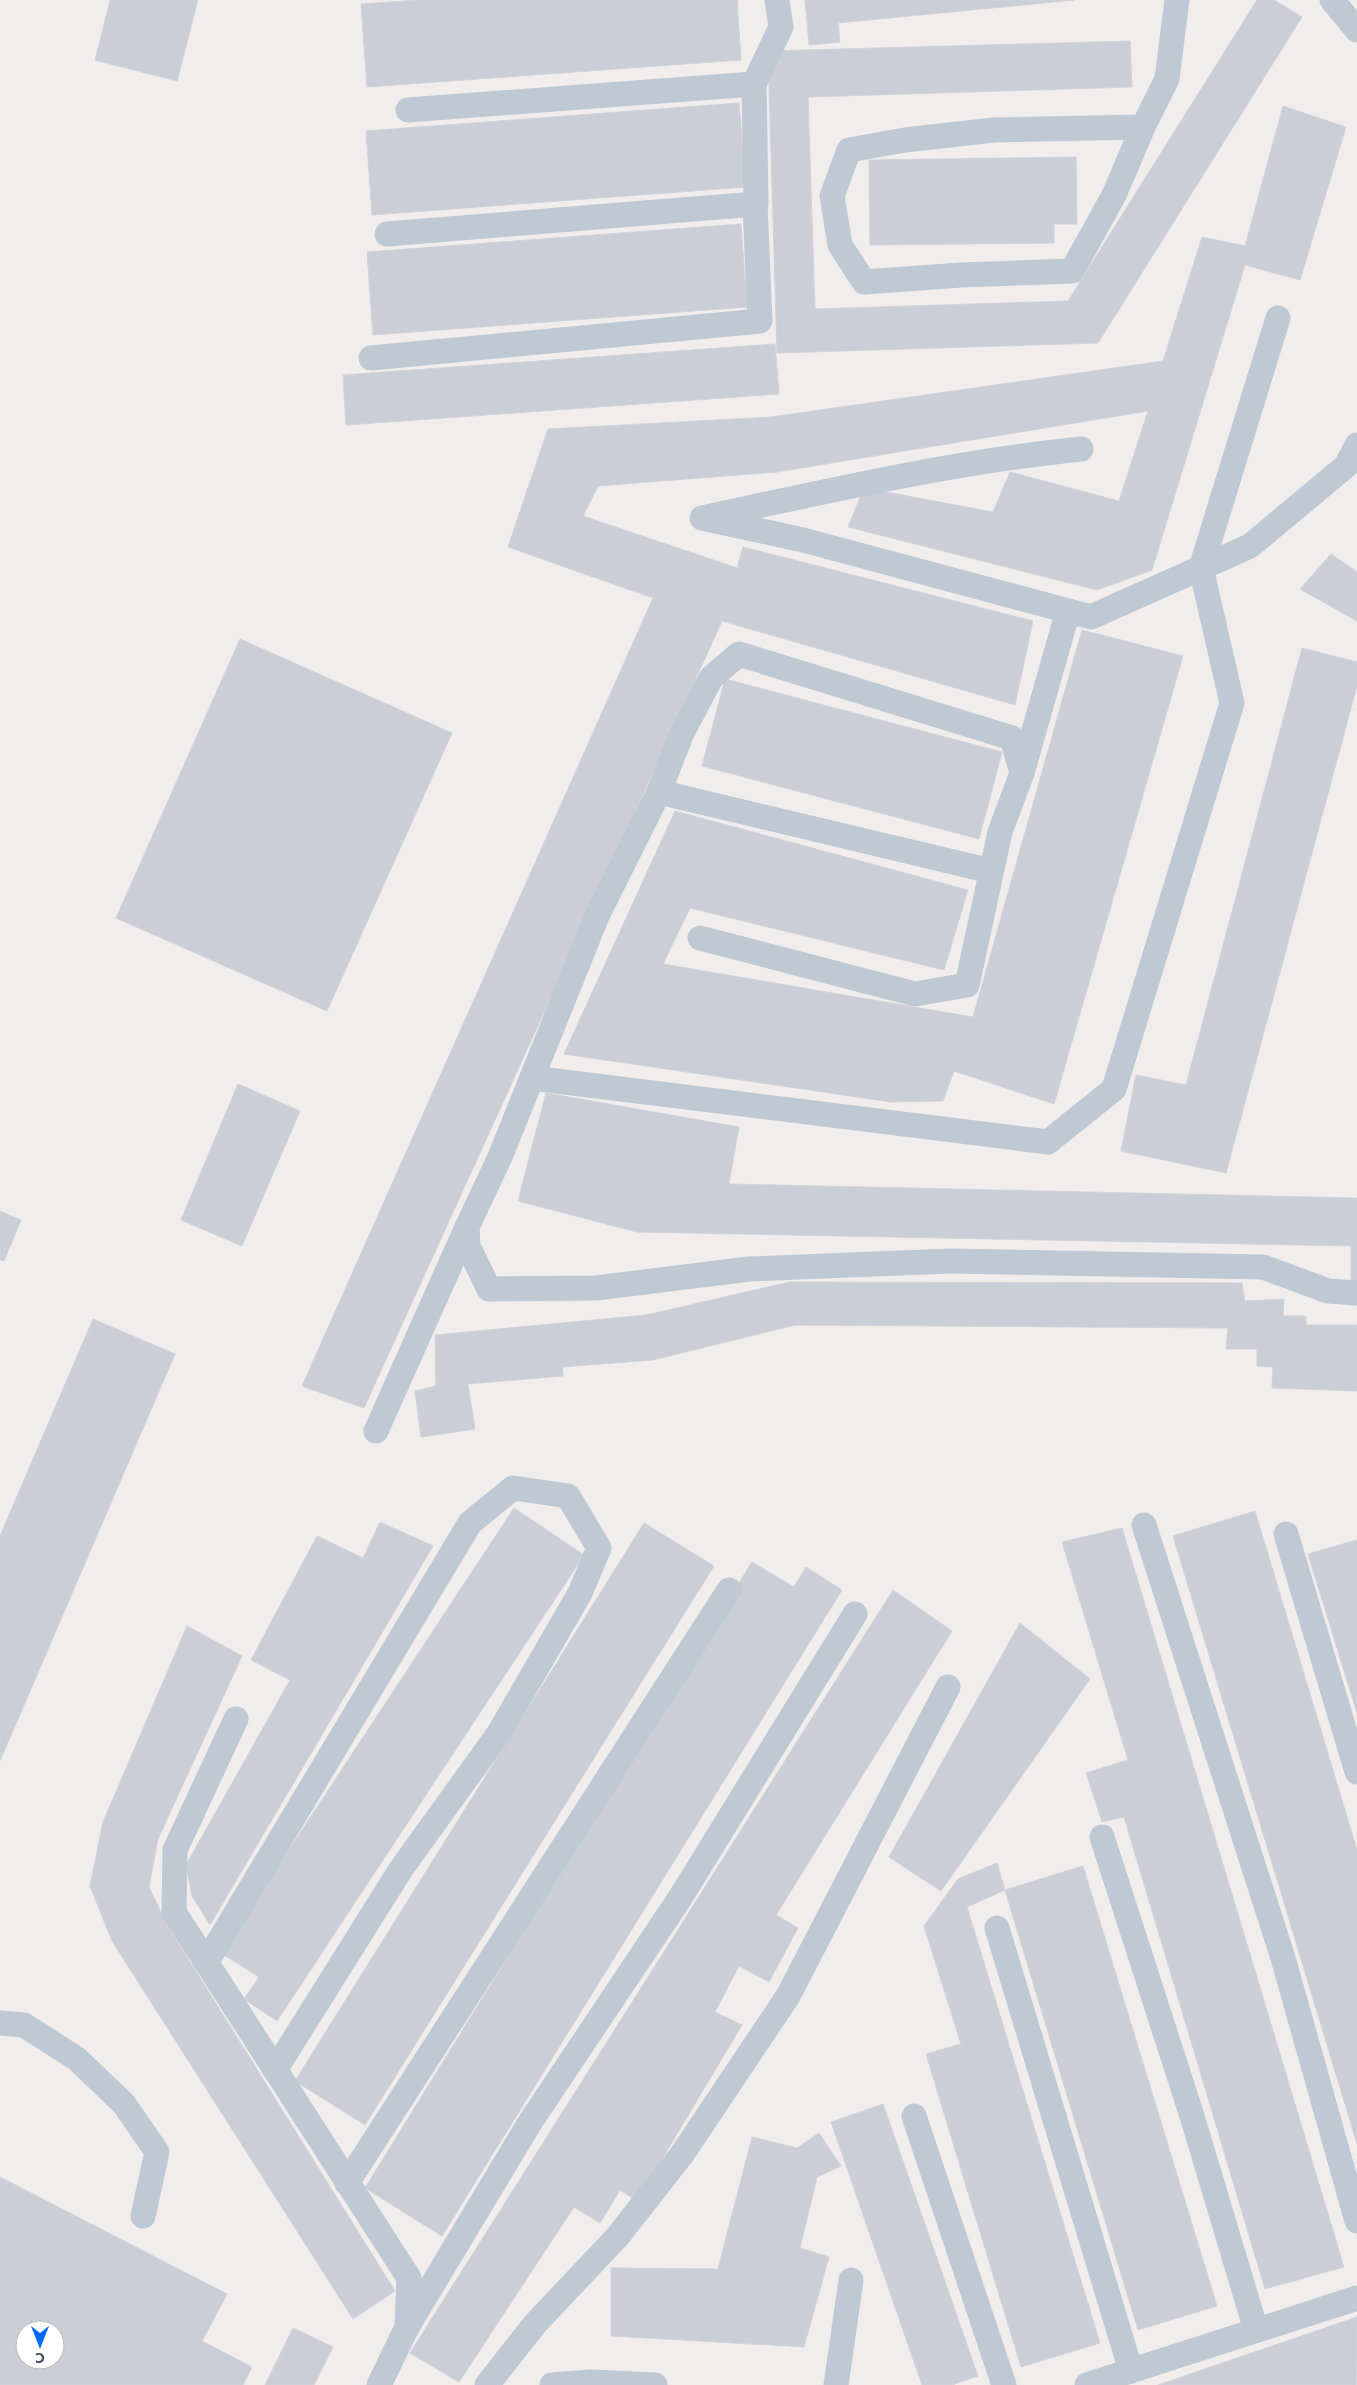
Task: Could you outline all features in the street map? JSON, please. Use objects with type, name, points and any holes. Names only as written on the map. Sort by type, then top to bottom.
[{"type":"lane","points":[[371,358],[760,321],[755,204],[754,84],[781,27],[776,0]]},
{"type":"lane","points":[[1143,127],[994,130],[905,140],[849,150],[832,196],[840,245],[864,282],[1072,271],[1114,195],[1143,127],[1167,79],[1177,0]]},
{"type":"lane","points":[[1332,0],[1357,30]]},
{"type":"lane","points":[[408,110],[754,84]]},
{"type":"lane","points":[[387,234],[755,204]]},
{"type":"lane","points":[[532,1078],[1048,1142],[1114,1089],[1232,703],[1201,568],[1278,318]]},
{"type":"lane","points":[[1081,450],[1010,456],[869,482],[702,518],[803,540],[1091,618],[1250,546],[1346,466],[1357,445]]},
{"type":"lane","points":[[700,938],[915,994],[967,985],[1000,832],[1022,773],[1068,611]]},
{"type":"lane","points":[[376,1431],[467,1227],[500,1158],[597,916],[659,792],[681,735],[711,678],[739,654],[1012,738],[1022,773]]},
{"type":"lane","points":[[659,792],[991,871]]},
{"type":"lane","points":[[467,1227],[468,1246],[489,1289],[596,1288],[749,1269],[951,1261],[1262,1267],[1328,1291],[1357,1293]]},
{"type":"lane","points":[[206,1963],[470,1523],[513,1488],[568,1496],[599,1548],[580,1593],[498,1733],[401,1869],[275,2070]]},
{"type":"lane","points":[[1144,1525],[1283,1958],[1357,2221]]},
{"type":"lane","points":[[1286,1534],[1357,1772]]},
{"type":"lane","points":[[347,2183],[729,1590]]},
{"type":"lane","points":[[378,2385],[407,2327],[530,2124],[680,1898],[855,1614]]},
{"type":"lane","points":[[488,2385],[534,2324],[618,2236],[683,2153],[788,1996],[948,1687]]},
{"type":"lane","points":[[236,1719],[175,1850],[174,1912],[409,2278],[407,2327]]},
{"type":"lane","points":[[1102,1837],[1192,2116],[1256,2330]]},
{"type":"lane","points":[[997,1928],[1131,2371]]},
{"type":"lane","points":[[0,2023],[24,2025],[77,2059],[124,2104],[157,2152],[143,2216]]},
{"type":"lane","points":[[914,2116],[1004,2385]]},
{"type":"lane","points":[[836,2385],[851,2280]]},
{"type":"lane","points":[[1087,2385],[1357,2298]]},
{"type":"lane","points":[[552,2385],[590,2382],[655,2385]]},
{"type":"building","points":[[110,0],[198,0],[177,81],[95,60]]},
{"type":"building","points":[[419,0],[737,0],[741,60],[367,87],[361,4]]},
{"type":"building","points":[[805,0],[1074,0],[838,23],[840,42],[809,45]]},
{"type":"building","points":[[1257,0],[1274,0],[1302,17],[1098,343],[777,353],[768,51],[1130,41],[1132,87],[808,97],[815,309],[1068,301]]},
{"type":"building","points":[[739,103],[746,187],[372,215],[366,131]]},
{"type":"building","points":[[1283,106],[1346,127],[1300,280],[1245,265],[1152,570],[1097,590],[848,527],[864,488],[993,512],[1010,472],[1119,501],[1148,411],[777,472],[598,486],[583,516],[737,568],[743,547],[1033,621],[1015,705],[722,621],[364,1408],[302,1386],[653,598],[508,547],[548,429],[771,417],[1163,361],[1202,237],[1245,246]]},
{"type":"building","points":[[1076,157],[1077,224],[1054,224],[1054,243],[870,245],[869,160]]},
{"type":"building","points":[[741,224],[747,307],[373,335],[367,252]]},
{"type":"building","points":[[775,344],[779,394],[346,425],[343,375]]},
{"type":"building","points":[[1331,554],[1357,572],[1357,621],[1300,589]]},
{"type":"building","points":[[1082,630],[1183,656],[1054,1104],[954,1071],[943,1101],[891,1102],[564,1054],[675,811],[968,890],[944,970],[690,908],[663,964],[973,1017]]},
{"type":"building","points":[[240,639],[452,733],[327,1011],[116,918]]},
{"type":"building","points":[[1302,648],[1357,662],[1357,686],[1226,1173],[1121,1151],[1136,1075],[1186,1085]]},
{"type":"building","points":[[725,679],[1002,752],[979,839],[702,766]]},
{"type":"building","points":[[238,1084],[300,1111],[242,1246],[181,1220]]},
{"type":"building","points":[[546,1093],[739,1127],[729,1184],[1357,1198],[1357,1281],[1351,1281],[1351,1246],[637,1232],[518,1201]]},
{"type":"building","points":[[0,1211],[21,1220],[4,1261],[0,1260]]},
{"type":"building","points":[[790,1282],[1242,1283],[1245,1301],[1284,1299],[1283,1316],[1306,1316],[1306,1325],[1357,1325],[1357,1391],[1272,1388],[1273,1367],[1257,1366],[1257,1349],[1226,1349],[1228,1328],[795,1325],[653,1360],[562,1367],[563,1376],[468,1384],[475,1429],[421,1437],[415,1391],[436,1386],[435,1335],[646,1315]]},
{"type":"building","points":[[93,1319],[175,1354],[0,1761],[0,1536]]},
{"type":"building","points":[[514,1508],[584,1555],[277,2021],[244,1999],[259,1977],[221,1953]]},
{"type":"building","points":[[1255,1511],[1357,1850],[1357,2144],[1173,1536]]},
{"type":"building","points":[[380,1522],[433,1546],[210,1925],[192,1896],[186,1865],[290,1680],[251,1660],[317,1536],[363,1558]]},
{"type":"building","points":[[644,1523],[714,1566],[365,2125],[295,2081]]},
{"type":"building","points":[[1122,1528],[1344,2267],[1265,2289],[1124,1817],[1102,1822],[1086,1773],[1128,1760],[1062,1542]]},
{"type":"building","points":[[1357,1540],[1357,1713],[1308,1554]]},
{"type":"building","points":[[752,1562],[794,1587],[806,1567],[842,1590],[442,2236],[365,2188]]},
{"type":"building","points":[[893,1590],[952,1631],[776,1915],[798,1928],[769,1982],[739,1966],[715,2012],[742,2025],[637,2201],[620,2190],[600,2223],[574,2207],[459,2382],[410,2353]]},
{"type":"building","points":[[1020,1623],[1090,1679],[941,1891],[889,1857]]},
{"type":"building","points":[[187,1626],[242,1656],[158,1839],[149,1887],[167,1925],[395,2291],[353,2319],[112,1941],[90,1886],[103,1822]]},
{"type":"building","points":[[997,1863],[1005,1890],[967,1907],[1100,2343],[1021,2367],[926,2054],[961,2044],[924,1926],[958,1879]]},
{"type":"building","points":[[1083,1866],[1217,2306],[1138,2330],[1005,1890]]},
{"type":"building","points":[[883,2104],[978,2376],[952,2385],[922,2385],[831,2122]]},
{"type":"building","points":[[819,2133],[841,2166],[817,2177],[800,2248],[829,2257],[804,2347],[611,2336],[611,2268],[718,2269],[752,2137],[797,2148]]},
{"type":"building","points":[[0,2177],[227,2294],[202,2341],[252,2367],[243,2385],[0,2385]]},
{"type":"building","points":[[1357,2317],[1356,2385],[1158,2385]]},
{"type":"building","points":[[293,2328],[333,2347],[314,2385],[265,2385]]}]
